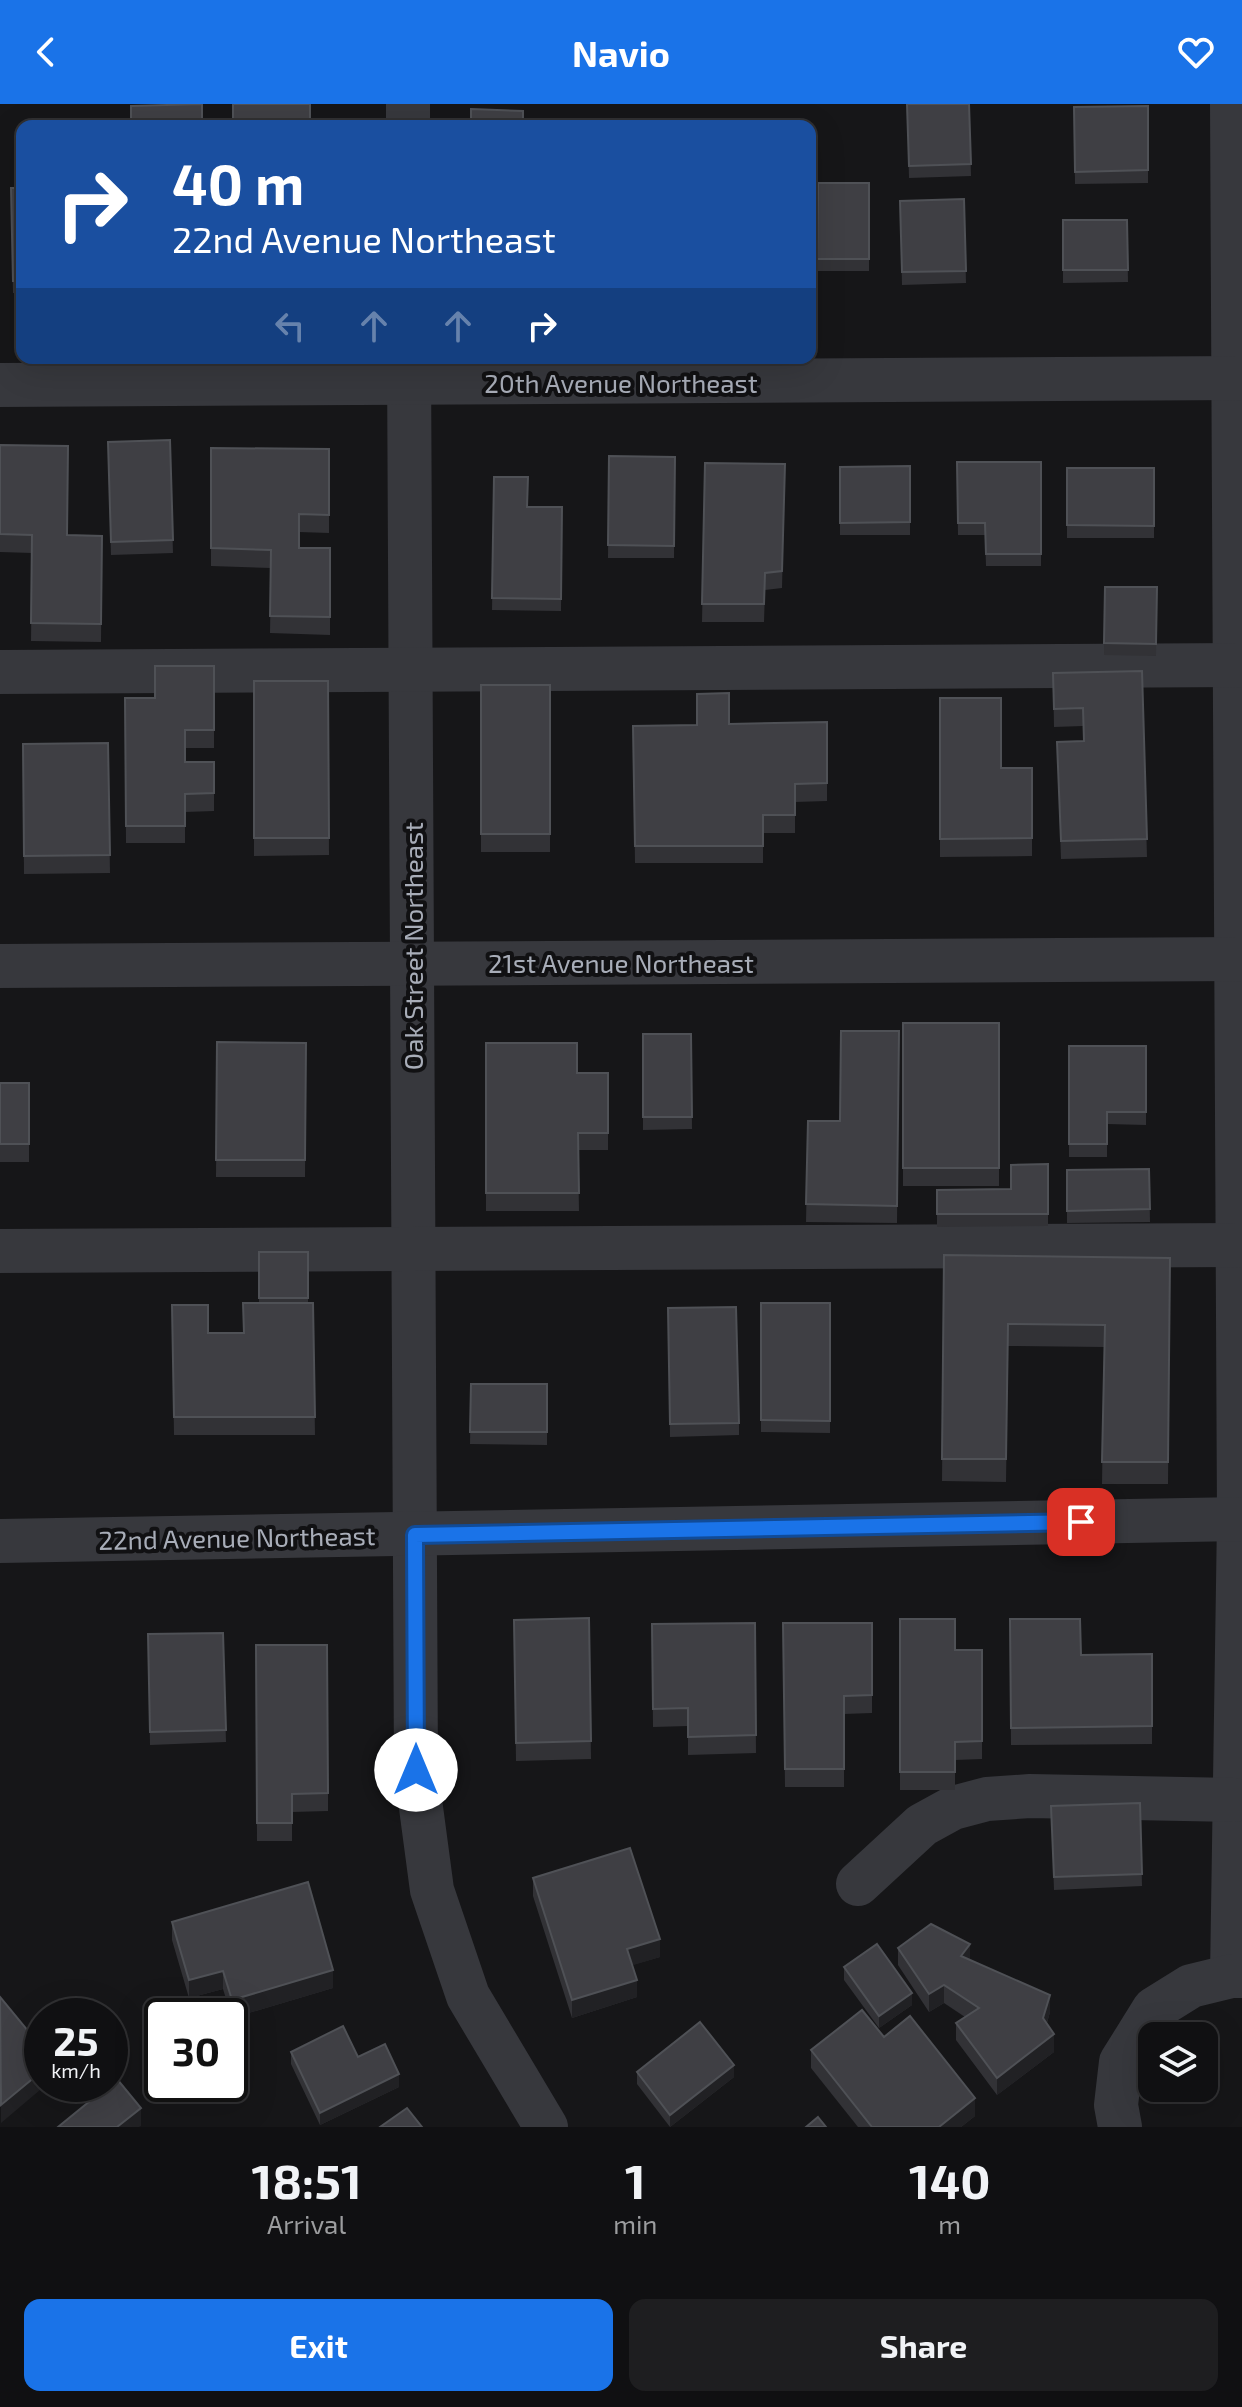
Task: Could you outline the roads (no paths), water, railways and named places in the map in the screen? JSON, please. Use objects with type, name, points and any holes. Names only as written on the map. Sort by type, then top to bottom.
[{"type":"street","points":[[1120,2127],[1116,2105],[1121,2062],[1154,2009],[1191,1986],[1237,1976],[1235,1800],[1241,1519],[1240,959],[1238,378],[1232,104]]},
{"type":"street","name":"20th Avenue Northeast","points":[[0,385],[409,371],[1238,378]]},
{"type":"street","name":"Oak Street Northeast","points":[[409,371],[416,1770],[432,1890],[468,1996],[546,2127]]},
{"type":"street","points":[[0,672],[1238,665]]},
{"type":"street","name":"21st Avenue Northeast","points":[[0,966],[1240,959]]},
{"type":"street","points":[[0,1251],[1240,1245]]},
{"type":"street","name":"22nd Avenue Northeast","points":[[0,1541],[1241,1519]]},
{"type":"street","points":[[858,1884],[922,1825],[953,1808],[987,1799],[1030,1796],[1235,1800]]}]
